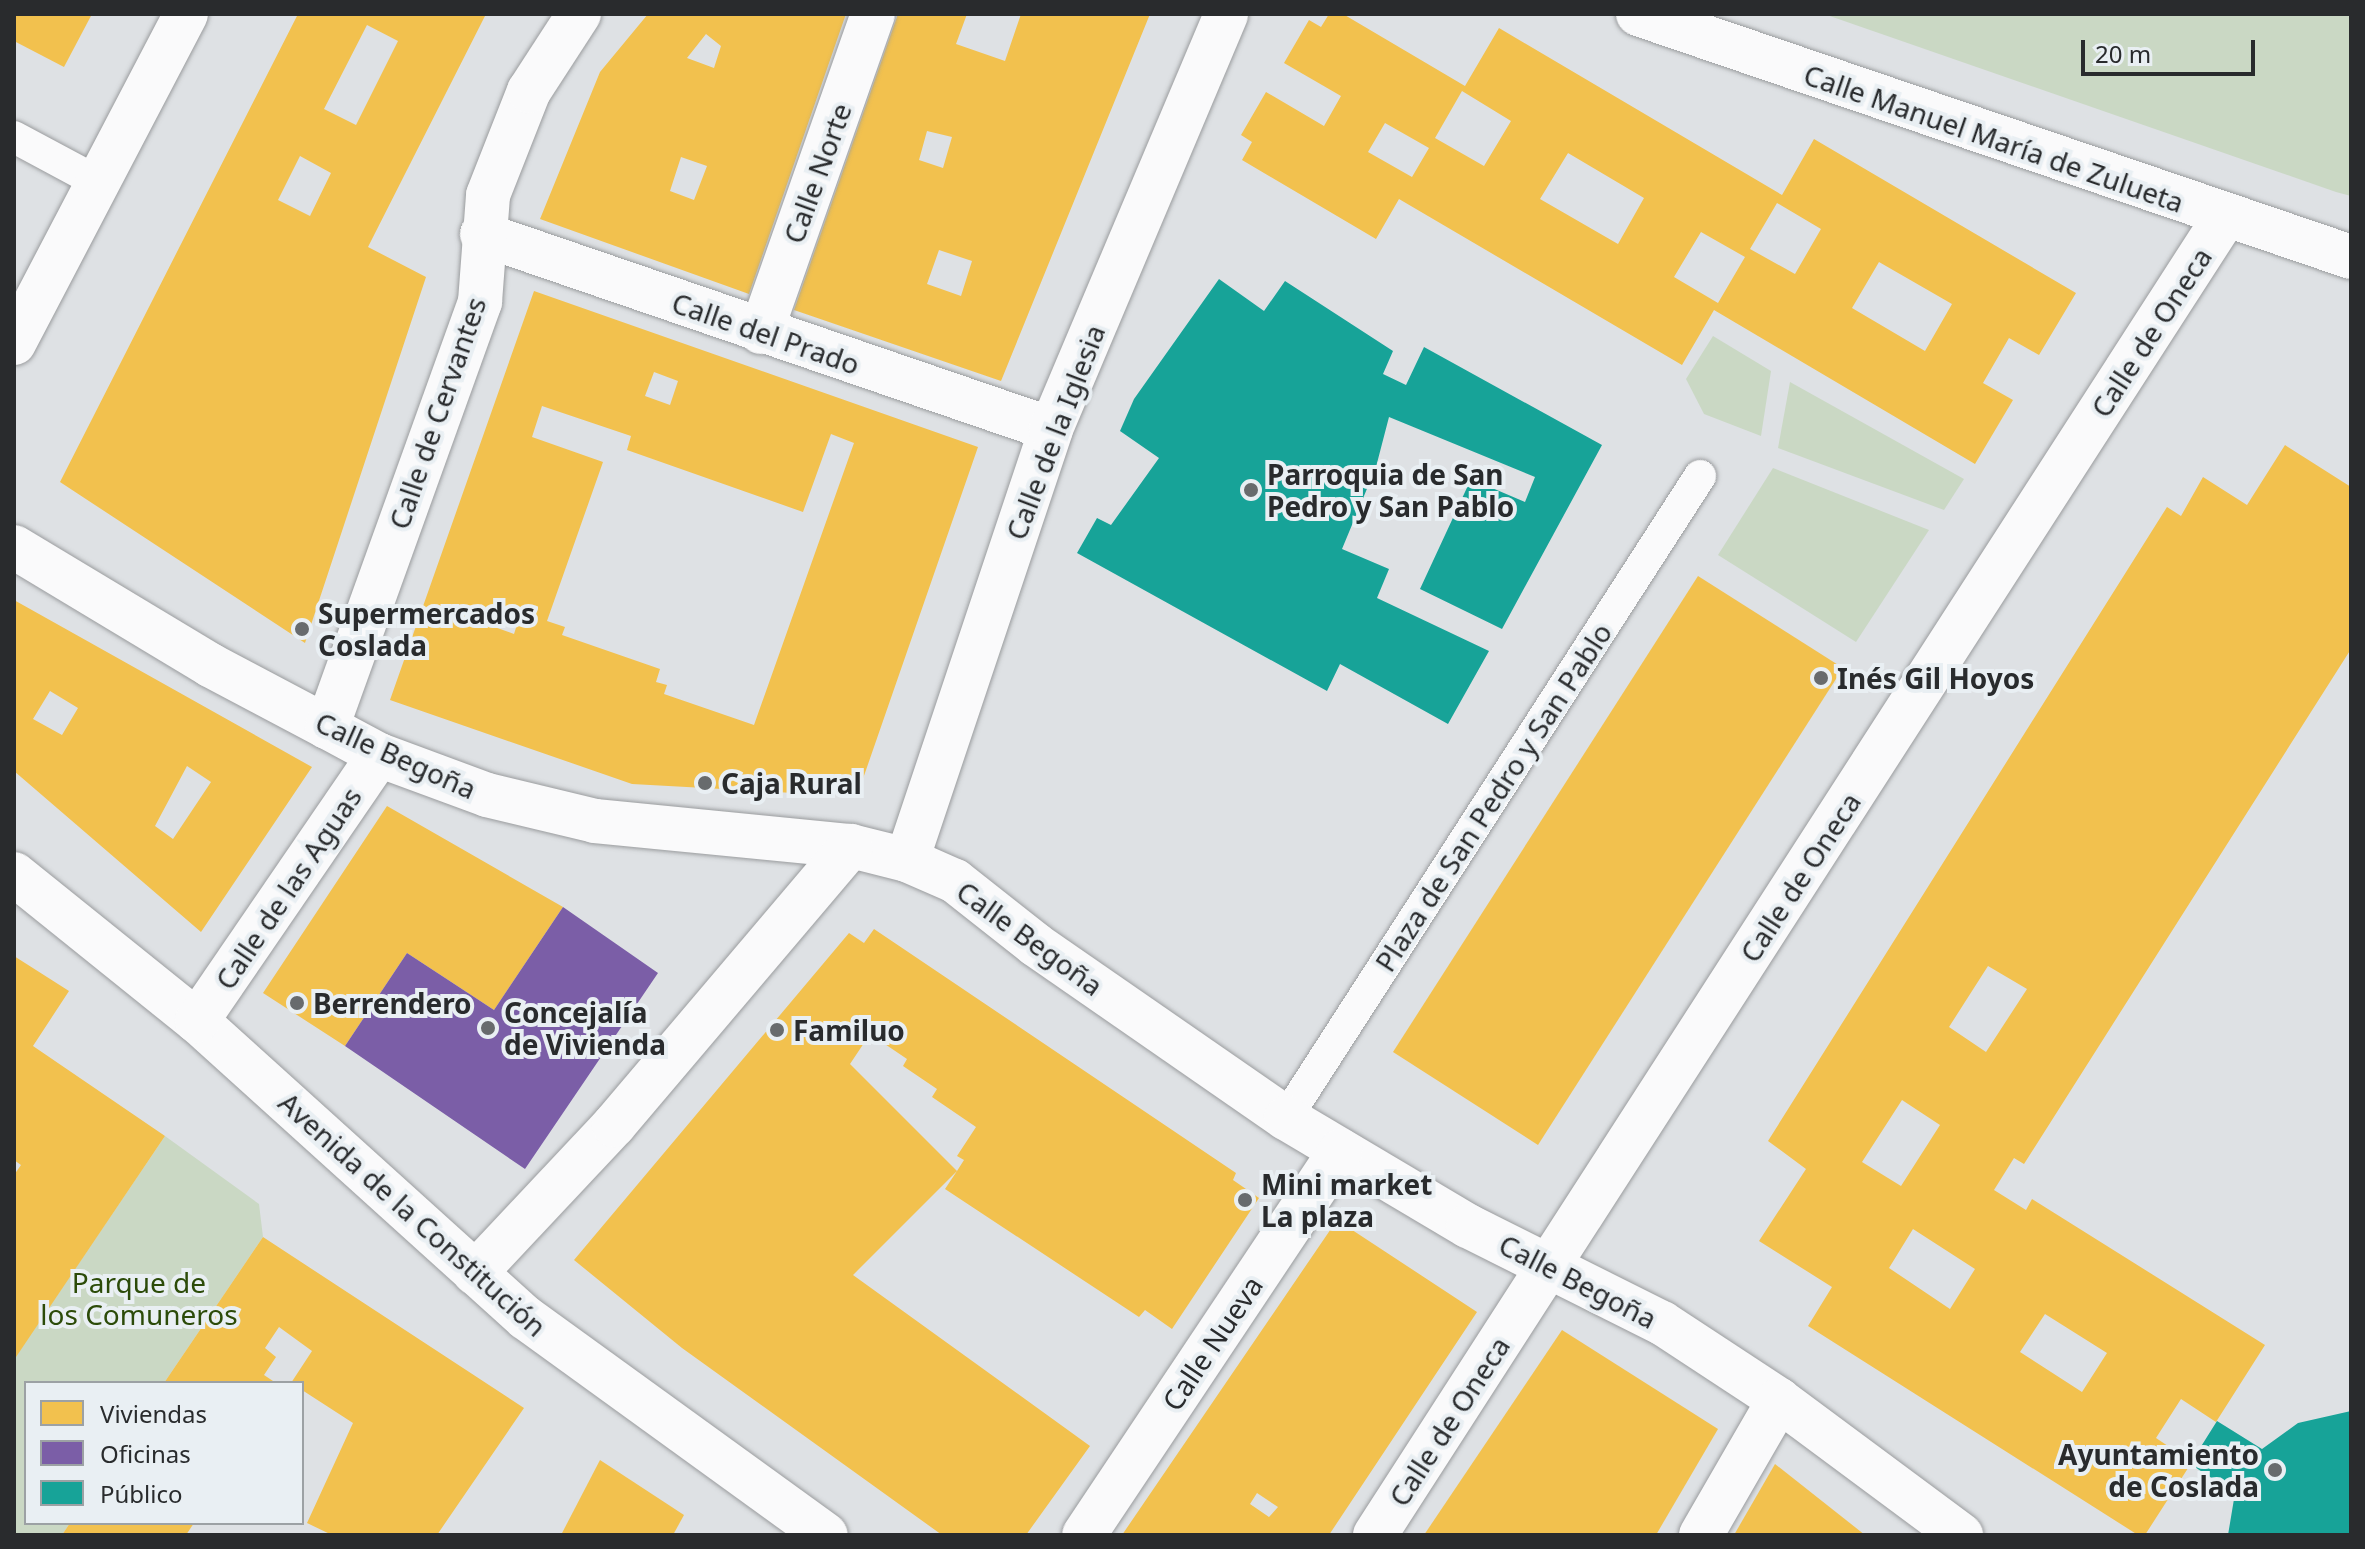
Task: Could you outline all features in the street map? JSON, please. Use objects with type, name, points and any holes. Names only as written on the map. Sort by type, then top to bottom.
[{"type":"street","points":[[14,343],[186,14]]},
{"type":"street","name":"Calle de Cervantes","points":[[327,727],[480,302],[482,234],[488,195],[529,91],[579,14]]},
{"type":"street","name":"Calle Norte","points":[[761,332],[873,14]]},
{"type":"street","name":"Calle de la Iglesia","points":[[907,860],[1051,429],[1226,14]]},
{"type":"street","name":"Calle Manuel María de Zulueta","points":[[1638,14],[2224,218],[2351,257]]},
{"type":"street","name":"Calle de Oneca","points":[[1375,1535],[2224,218]]},
{"type":"street","name":"Calle del Prado","points":[[482,234],[1051,429]]},
{"type":"street","name":"Calle Begoña","points":[[14,547],[210,665],[379,755],[487,795],[595,821],[851,846],[907,860],[955,881],[1036,945],[1286,1118],[1468,1226],[1551,1264],[1662,1323],[1779,1400],[1961,1535]]},
{"type":"street","name":"Calle de las Aguas","points":[[197,1021],[379,755]]},
{"type":"street","points":[[475,1273],[614,1125],[851,846]]},
{"type":"street","name":"Avenida de la Constitución","points":[[14,874],[197,1021],[475,1273],[596,1371],[826,1535]]},
{"type":"street","name":"Calle Nueva","points":[[1084,1535],[1340,1151]]},
{"type":"street","points":[[1701,1535],[1779,1400]]},
{"type":"lane","points":[[14,137],[98,182]]},
{"type":"lane","name":"Plaza de San Pedro y San Pablo","points":[[1286,1118],[1700,476]]},
{"type":"green space","points":[[1824,14],[2351,14],[2351,196],[2336,192]]},
{"type":"green space","points":[[1713,336],[1771,371],[1761,436],[1704,414],[1686,379]]},
{"type":"green space","points":[[1790,382],[1964,479],[1944,510],[1778,448]]},
{"type":"green space","points":[[1773,468],[1929,530],[1856,642],[1718,555]]},
{"type":"green space","name":"Parque de los Comuneros","points":[[165,1136],[259,1204],[263,1237],[165,1381],[24,1381],[24,1525],[69,1525],[62,1535],[14,1535],[14,1359]]},
{"type":"building: Viviendas","points":[[14,14],[92,14],[64,67],[14,41]]},
{"type":"building: Viviendas","points":[[298,14],[486,14],[368,247],[426,277],[305,643],[60,482]],"holes":[[[367,25],[398,41],[356,125],[324,109]],[[300,156],[331,173],[310,216],[278,200]]]},
{"type":"building: Viviendas","points":[[648,14],[846,14],[749,294],[540,219],[600,72]],"holes":[[[706,34],[721,46],[714,68],[687,58]],[[681,157],[707,166],[694,200],[670,191]]]},
{"type":"building: Viviendas","points":[[898,14],[967,14],[956,44],[1005,61],[1021,14],[1150,14],[1001,381],[794,310]],"holes":[[[927,131],[952,137],[943,168],[919,160]],[[939,250],[972,261],[961,296],[927,284]]]},
{"type":"building: Viviendas","points":[[1329,14],[1343,14],[1465,86],[1499,28],[1782,195],[1814,139],[2076,293],[2039,355],[2009,338],[1983,383],[2013,400],[1975,464],[1714,310],[1682,365],[1399,199],[1376,239],[1242,160],[1252,142],[1241,135],[1266,92],[1324,126],[1341,96],[1284,63],[1309,20],[1321,27]],"holes":[[[1462,91],[1511,121],[1484,166],[1435,138]],[[1385,123],[1429,148],[1412,177],[1368,152]],[[1568,153],[1644,198],[1618,244],[1540,199]],[[1777,203],[1821,229],[1795,274],[1750,249]],[[1701,232],[1745,257],[1718,303],[1674,277]],[[1879,262],[1952,304],[1925,351],[1852,308]]]},
{"type":"building: Viviendas","points":[[534,291],[978,447],[857,796],[815,783],[812,794],[632,784],[390,700]],"holes":[[[654,372],[678,381],[670,405],[645,396]],[[542,406],[631,436],[627,450],[803,512],[831,434],[854,443],[754,725],[664,694],[667,685],[656,682],[660,669],[562,635],[565,627],[547,621],[603,462],[532,437]],[[494,603],[521,612],[514,634],[486,624]]]},
{"type":"building: Viviendas","points":[[2285,445],[2351,487],[2351,649],[2024,1164],[2014,1158],[1994,1190],[2026,1210],[2032,1199],[2265,1345],[2216,1422],[2181,1399],[2156,1438],[2192,1462],[2145,1535],[2138,1535],[1808,1326],[1832,1287],[1759,1241],[1806,1169],[1768,1141],[2167,507],[2181,516],[2203,477],[2247,505]],"holes":[[[1988,966],[2027,989],[1986,1052],[1949,1027]],[[1902,1100],[1940,1125],[1901,1186],[1862,1162]],[[1913,1229],[1975,1269],[1950,1309],[1889,1268]],[[2045,1314],[2107,1353],[2082,1392],[2020,1352]]]},
{"type":"building: Viviendas","points":[[1698,576],[1843,668],[1538,1145],[1393,1052]]},
{"type":"building: Viviendas","points":[[14,600],[312,767],[201,932],[14,771]],"holes":[[[50,691],[78,708],[62,735],[33,719]],[[187,766],[211,782],[173,839],[155,826]]]},
{"type":"building: Viviendas","points":[[387,806],[563,907],[494,1010],[407,953],[345,1046],[263,993]]},
{"type":"building: Viviendas","points":[[874,929],[1236,1173],[1233,1180],[1259,1198],[1172,1329],[1145,1310],[1139,1317],[945,1189],[957,1171],[853,1275],[1090,1446],[1026,1535],[942,1535],[682,1348],[574,1260],[849,933],[864,943]],"holes":[[[870,1034],[907,1059],[903,1066],[937,1089],[932,1097],[976,1127],[957,1156],[964,1160],[957,1171],[850,1064]]]},
{"type":"building: Viviendas","points":[[14,956],[69,991],[33,1046],[165,1136],[14,1360],[14,1175],[21,1165],[14,1160]]},
{"type":"building: Viviendas","points":[[1337,1220],[1477,1312],[1329,1535],[1122,1535]],"holes":[[[1257,1493],[1278,1507],[1269,1517],[1250,1504]]]},
{"type":"building: Viviendas","points":[[263,1237],[524,1408],[437,1535],[332,1535],[307,1523],[353,1423],[304,1391],[304,1381],[292,1381],[312,1351],[279,1327],[265,1348],[276,1357],[264,1375],[273,1381],[165,1381]]},
{"type":"building: Viviendas","points":[[1562,1330],[1718,1429],[1656,1535],[1424,1535]]},
{"type":"building: Viviendas","points":[[600,1460],[684,1515],[673,1535],[561,1535]]},
{"type":"building: Viviendas","points":[[1775,1464],[1865,1535],[1734,1535]]},
{"type":"building: Viviendas","points":[[69,1525],[193,1525],[186,1535],[62,1535]]},
{"type":"building: Oficinas","name":"Concejalía de Vivienda","points":[[563,907],[658,973],[525,1169],[345,1046],[407,953],[494,1010]]},
{"type":"building: Público","name":"Parroquia de San Pedro y San Pablo","points":[[1219,279],[1264,311],[1285,281],[1393,351],[1383,374],[1406,385],[1424,347],[1602,445],[1502,629],[1420,589],[1471,479],[1525,502],[1535,477],[1389,417],[1376,467],[1342,549],[1389,569],[1377,598],[1489,651],[1448,724],[1340,664],[1327,691],[1077,553],[1097,518],[1111,525],[1159,458],[1120,431],[1134,399]]},
{"type":"building: Público","name":"Ayuntamiento de Coslada","points":[[2351,1411],[2351,1535],[2228,1535],[2235,1493],[2190,1464],[2217,1421],[2262,1449],[2298,1423]]},
{"type":"place","name":"Parroquia de San Pedro y San Pablo","points":[[1251,490]]},
{"type":"place","name":"Supermercados Coslada","points":[[302,629]]},
{"type":"place","name":"Inés Gil Hoyos","points":[[1821,678]]},
{"type":"place","name":"Caja Rural","points":[[705,783]]},
{"type":"place","name":"Berrendero","points":[[297,1003]]},
{"type":"place","name":"Concejalía de Vivienda","points":[[488,1028]]},
{"type":"place","name":"Familuo","points":[[777,1030]]},
{"type":"place","name":"Mini market La plaza","points":[[1245,1200]]},
{"type":"place","name":"Ayuntamiento de Coslada","points":[[2275,1470]]}]
